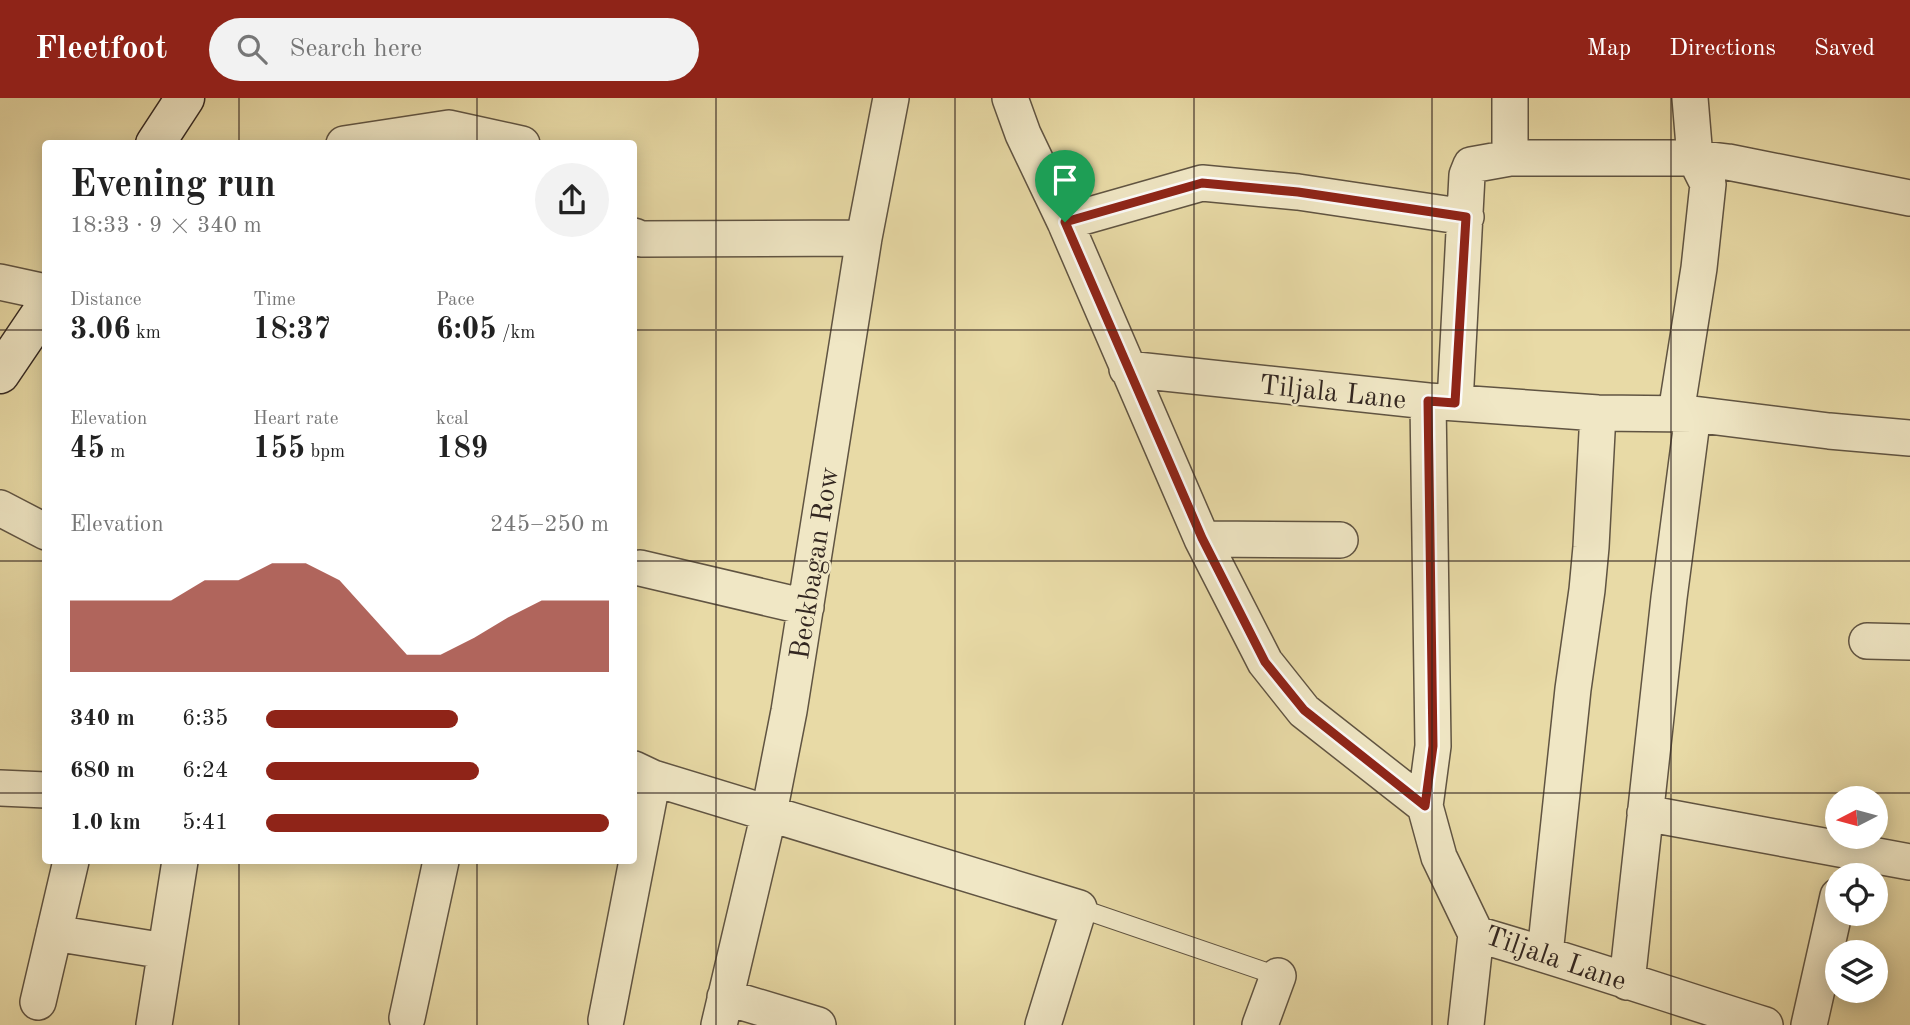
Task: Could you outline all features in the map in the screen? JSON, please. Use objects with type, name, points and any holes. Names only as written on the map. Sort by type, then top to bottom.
[{"type":"main road","points":[[158,140],[185,98]]},
{"type":"main road","points":[[0,374],[42,312]]},
{"type":"street","name":"Beckbagan Row","points":[[722,1011],[769,813],[789,711],[864,238],[891,98]]},
{"type":"street","points":[[1010,98],[1023,134],[1065,222],[1202,538],[1265,662],[1304,710],[1425,806]]},
{"type":"street","points":[[1510,98],[1510,158]]},
{"type":"street","points":[[1627,982],[1669,598],[1708,184],[1695,158],[1690,98]]},
{"type":"street","points":[[395,140],[433,137],[471,140]]},
{"type":"street","points":[[1910,198],[1728,162],[1695,158],[1510,158],[1471,165],[1467,174],[1466,217],[1442,402],[1598,413],[1685,413],[1910,438]]},
{"type":"street","points":[[1065,222],[1202,183],[1298,192],[1466,217]]},
{"type":"street","points":[[637,237],[864,238]]},
{"type":"street","points":[[0,282],[42,291]]},
{"type":"street","name":"Tiljala Lane","points":[[1127,369],[1442,402],[1433,746],[1425,806],[1439,857],[1476,934],[1765,1025]]},
{"type":"street","points":[[1545,954],[1573,689],[1587,590],[1598,413]]},
{"type":"street","points":[[0,508],[42,530]]},
{"type":"street","points":[[1202,538],[1340,540]]},
{"type":"street","points":[[640,568],[806,607]]},
{"type":"street","points":[[1867,641],[1910,642]]},
{"type":"street","points":[[637,813],[643,773],[1079,908],[1043,1025]]},
{"type":"street","points":[[0,788],[42,790]]},
{"type":"street","points":[[1645,813],[1844,863],[1910,862]]},
{"type":"street","points":[[38,1002],[70,864]]},
{"type":"street","points":[[154,1025],[180,864]]},
{"type":"street","points":[[407,1018],[440,864]]},
{"type":"street","points":[[606,1020],[629,864]]},
{"type":"street","points":[[1809,1025],[1831,926]]},
{"type":"street","points":[[54,933],[165,951]]},
{"type":"street","points":[[1466,1025],[1476,934]]},
{"type":"street","points":[[1260,1025],[1278,976]]},
{"type":"street","points":[[722,1011],[818,1025]]},
{"type":"lane","points":[[1079,908],[1278,976]]},
{"type":"route","points":[[1202,183],[1298,192],[1466,217],[1455,403],[1428,401],[1433,746],[1425,806],[1304,710],[1265,662],[1202,538],[1065,222],[1202,183]]}]
